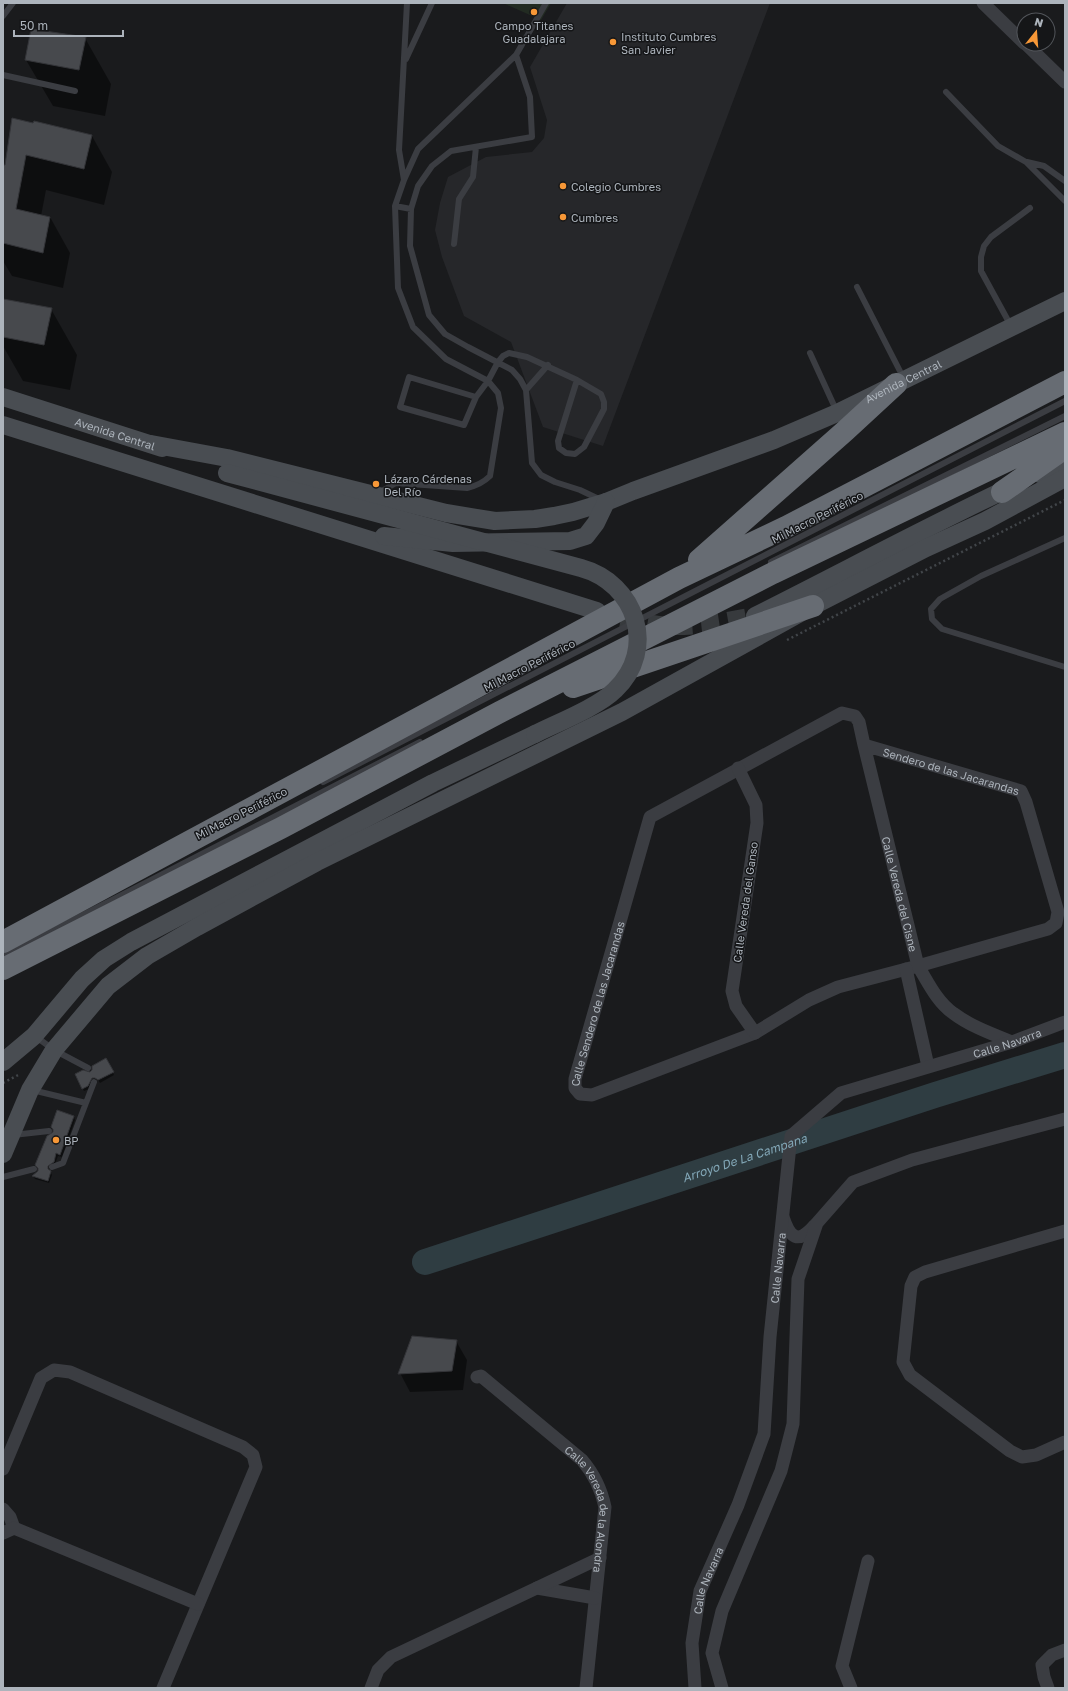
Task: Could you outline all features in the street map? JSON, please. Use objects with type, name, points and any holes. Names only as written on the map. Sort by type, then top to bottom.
[{"type":"highway","points":[[679,578],[841,422],[900,382]]},
{"type":"highway","points":[[3,942],[679,578],[786,528],[1065,382]]},
{"type":"highway","points":[[3,969],[282,828],[500,712],[772,573],[1065,433]]},
{"type":"highway","points":[[1002,492],[1065,448]]},
{"type":"highway","points":[[500,712],[813,606]]},
{"type":"main road","name":"Avenida Central","points":[[900,382],[1065,301]]},
{"type":"main road","name":"Avenida Central","points":[[3,398],[151,444],[227,473],[592,571],[612,584],[628,602],[635,620],[637,639],[631,668],[620,685],[605,698],[535,734],[433,783],[131,942],[104,959],[82,979],[34,1036],[3,1062]]},
{"type":"main road","points":[[151,444],[227,458],[439,512],[495,521],[535,519],[573,512],[606,502],[774,440],[841,422]]},
{"type":"main road","points":[[3,425],[597,611]]},
{"type":"main road","points":[[755,616],[844,572],[882,550],[1065,462]]},
{"type":"main road","points":[[3,1154],[30,1090],[54,1050],[108,986],[147,956],[317,862],[622,712],[813,606],[926,548],[984,521],[1065,478]]},
{"type":"main road","points":[[345,532],[453,543],[570,541],[586,536],[596,523],[606,502]]},
{"type":"street","points":[[983,3],[1016,34]]},
{"type":"street","points":[[1034,52],[1065,82]]},
{"type":"street","name":"Calle Vereda del Cisne","points":[[842,713],[855,716],[859,722],[912,967],[928,1066]]},
{"type":"street","name":"Calle Sendero de las Jacarandas","points":[[842,713],[650,817],[575,1079],[575,1088],[580,1094],[592,1095],[755,1033],[809,1000],[838,988],[912,967]]},
{"type":"street","name":"Sendero de las Jacarandas","points":[[864,746],[1021,791],[1026,802],[1058,912],[1056,923],[1048,929],[912,967]]},
{"type":"street","name":"Calle Vereda del Ganso","points":[[738,768],[756,805],[757,823],[732,991],[736,1006],[755,1033]]},
{"type":"street","name":"Calle Vereda del Cisne","points":[[912,967],[952,1013],[987,1032],[1012,1042]]},
{"type":"street","name":"Calle Navarra","points":[[695,1688],[692,1643],[700,1591],[738,1505],[764,1434],[770,1336],[791,1136],[841,1093],[1012,1042],[1065,1022]]},
{"type":"street","name":"Calle Navarra","points":[[722,1688],[712,1653],[722,1611],[781,1471],[793,1424],[798,1279],[817,1223],[853,1182],[912,1160],[1065,1119]]},
{"type":"street","points":[[782,1215],[787,1229],[792,1235],[800,1237],[807,1235],[817,1223]]},
{"type":"street","points":[[1065,1231],[925,1272],[915,1277],[911,1286],[903,1362],[910,1375],[1010,1451],[1022,1457],[1036,1455],[1065,1442]]},
{"type":"street","points":[[3,1468],[41,1378],[54,1370],[70,1372],[243,1447],[253,1455],[256,1467],[163,1688]]},
{"type":"street","name":"Calle Vereda de la Alondra","points":[[477,1377],[481,1376],[582,1460],[592,1471],[602,1495],[605,1507],[586,1688]]},
{"type":"street","points":[[3,1509],[10,1517],[8,1530],[198,1604]]},
{"type":"street","points":[[371,1688],[378,1670],[391,1657],[600,1558]]},
{"type":"street","points":[[851,1688],[842,1666],[868,1560]]},
{"type":"street","points":[[537,1588],[595,1598]]},
{"type":"street","points":[[1048,1688],[1042,1665],[1052,1655],[1065,1650]]},
{"type":"lane","points":[[3,16],[13,3]]},
{"type":"lane","points":[[404,180],[399,150],[407,3]]},
{"type":"lane","points":[[404,63],[432,3]]},
{"type":"lane","points":[[372,496],[396,483],[467,488],[476,486],[490,476],[501,408],[498,393],[488,381],[446,359],[413,327],[398,288],[395,206],[404,180],[418,149],[516,55],[546,3]]},
{"type":"lane","points":[[516,55],[530,97],[532,137],[451,152],[432,166],[418,186],[411,209],[410,246],[428,315],[445,334],[468,348],[512,370],[520,379],[526,390],[532,463],[541,475],[606,502]]},
{"type":"lane","points":[[3,75],[75,91]]},
{"type":"lane","points":[[946,92],[998,146],[1026,162],[1065,201]]},
{"type":"lane","points":[[454,244],[459,199],[473,177],[476,147]]},
{"type":"lane","points":[[1026,162],[1044,166],[1065,181]]},
{"type":"lane","points":[[395,206],[411,209]]},
{"type":"lane","points":[[1012,328],[981,271],[981,257],[984,246],[991,237],[1030,208]]},
{"type":"lane","points":[[857,287],[900,382]]},
{"type":"lane","points":[[476,397],[409,378],[400,407],[464,425],[476,397],[488,381],[498,362],[503,356],[509,353],[527,357],[577,380],[601,394],[604,402],[604,409],[584,447],[575,454],[566,453],[559,448],[558,441],[577,380]]},
{"type":"lane","points":[[810,353],[841,422]]},
{"type":"lane","points":[[526,390],[548,366]]},
{"type":"lane","name":"Mi Macro Periférico","points":[[315,786],[1065,401]]},
{"type":"lane","name":"Mi Macro Periférico","points":[[764,566],[1065,416]]},
{"type":"lane","points":[[1065,538],[982,576],[940,599],[931,609],[932,620],[942,629],[1065,667]]},
{"type":"lane","points":[[629,635],[643,628]]},
{"type":"lane","name":"Mi Macro Periférico","points":[[3,956],[423,741]]},
{"type":"lane","points":[[3,949],[78,909]]},
{"type":"lane","points":[[34,1036],[54,1050],[88,1068]]},
{"type":"lane","points":[[52,1167],[63,1164],[94,1082]]},
{"type":"lane","points":[[30,1090],[86,1104]]},
{"type":"lane","points":[[69,1130],[77,1128]]},
{"type":"lane","points":[[10,1136],[49,1131]]},
{"type":"lane","points":[[3,1177],[34,1169]]},
{"type":"shaded area","name":"Campo Titanes Guadalajara","points":[[503,3],[551,3],[541,20]]},
{"type":"shaded area","name":"Cumbres","points":[[567,3],[770,3],[603,446],[543,427],[511,342],[464,316],[442,257],[435,230],[440,203],[448,177],[486,157],[532,152],[544,138],[547,120],[530,67]]},
{"type":"building","points":[[31,29],[86,37],[79,70],[25,60]]},
{"type":"building","points":[[12,118],[33,123],[34,121],[92,135],[84,169],[26,155],[16,209],[50,217],[43,253],[3,243],[3,165],[5,165]]},
{"type":"building","points":[[3,299],[52,308],[44,345],[3,337]]},
{"type":"building","points":[[106,1058],[114,1072],[98,1080],[92,1078],[88,1086],[82,1089],[75,1074],[83,1070],[90,1072],[92,1070],[92,1066]]},
{"type":"building","name":"BP","points":[[57,1110],[74,1116],[60,1155],[56,1153],[54,1162],[48,1166],[48,1169],[51,1171],[48,1181],[32,1176],[38,1171],[38,1168],[35,1165],[47,1136],[53,1132],[51,1127]]},
{"type":"building","points":[[412,1336],[457,1340],[452,1371],[398,1374]]},
{"type":"waterway","name":"Arroyo De La Campana","points":[[425,1262],[935,1095],[1065,1055]]},
{"type":"tunnel","points":[[621,618],[657,625],[691,626],[755,616]]},
{"type":"place","name":"Campo Titanes Guadalajara","points":[[534,12]]},
{"type":"place","name":"Instituto Cumbres San Javier","points":[[613,42]]},
{"type":"place","name":"Colegio Cumbres","points":[[563,186]]},
{"type":"place","name":"Cumbres","points":[[563,217]]},
{"type":"place","name":"Lázaro Cárdenas Del Río","points":[[376,484]]},
{"type":"place","name":"BP","points":[[56,1140]]}]
